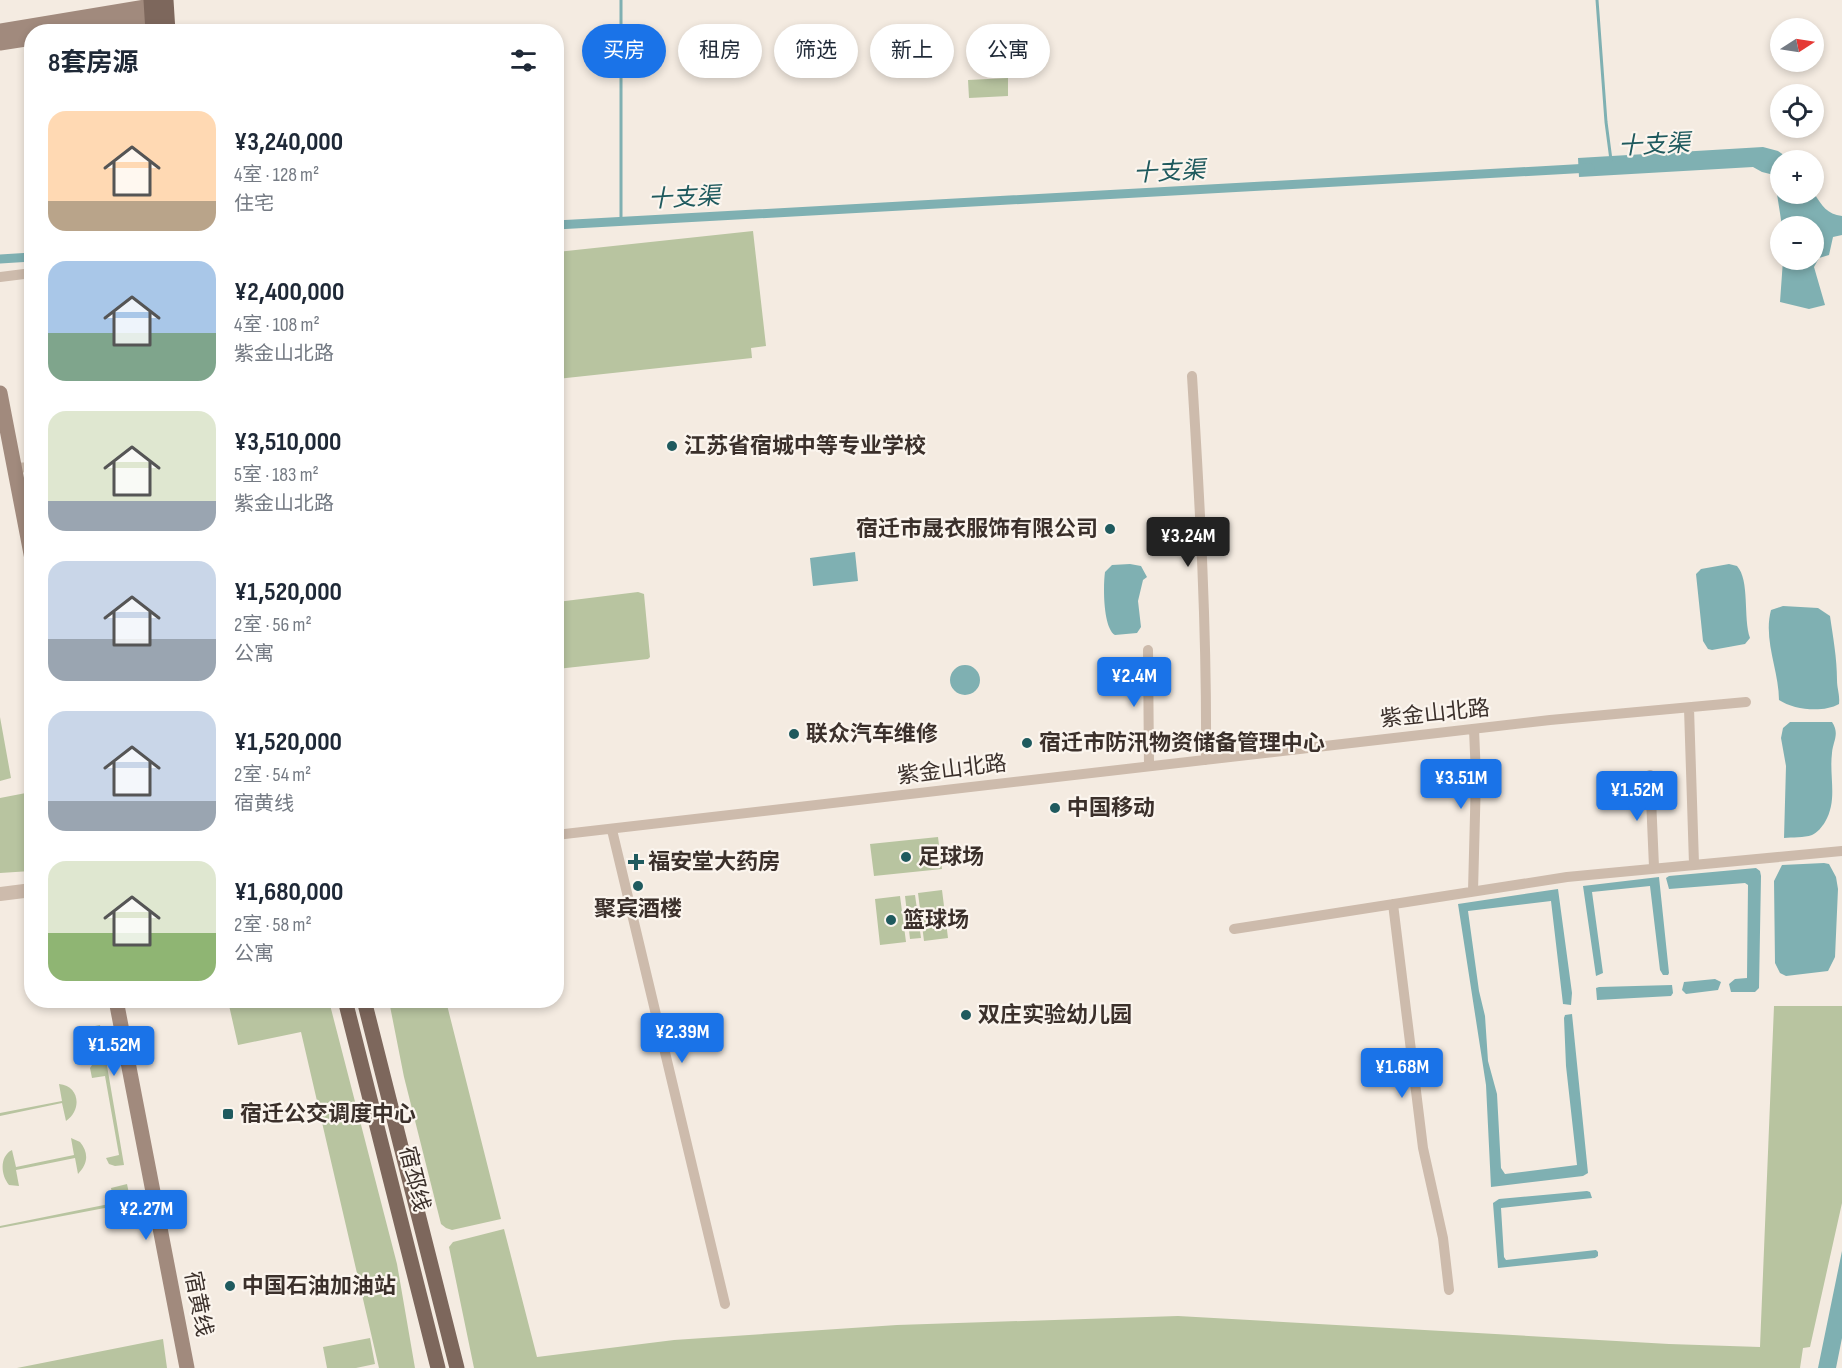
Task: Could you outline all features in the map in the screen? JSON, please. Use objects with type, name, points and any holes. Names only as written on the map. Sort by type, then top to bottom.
[{"type":"main road","points":[[59,24],[155,11]]},
{"type":"main road","points":[[102,24],[155,11]]},
{"type":"main road","points":[[155,11],[163,24]]},
{"type":"main road","points":[[0,32],[24,29]]},
{"type":"main road","points":[[0,43],[24,39]]},
{"type":"main road","points":[[0,393],[24,519]]},
{"type":"main road","name":"宿黄线","points":[[118,1008],[187,1368]]},
{"type":"main road","name":"宿邳线","points":[[347,1008],[438,1368]]},
{"type":"main road","name":"宿邳线","points":[[366,1008],[457,1368]]},
{"type":"street","points":[[0,277],[24,274]]},
{"type":"street","points":[[1192,376],[1200,502],[1206,760]]},
{"type":"street","points":[[14,468],[24,467]]},
{"type":"street","points":[[1148,650],[1149,766]]},
{"type":"street","name":"紫金山北路","points":[[564,834],[1474,729],[1746,702]]},
{"type":"street","points":[[1689,708],[1694,864]]},
{"type":"street","points":[[1473,891],[1476,777],[1474,729]]},
{"type":"street","points":[[1650,775],[1654,867]]},
{"type":"street","points":[[612,830],[725,1304]]},
{"type":"street","points":[[1234,929],[1567,877],[1842,851]]},
{"type":"street","points":[[0,894],[24,891]]},
{"type":"street","points":[[1393,904],[1423,1148],[1443,1238],[1449,1290]]},
{"type":"green space","points":[[1008,78],[1008,96],[969,98],[968,80]]},
{"type":"green space","points":[[753,231],[766,346],[751,348],[752,358],[564,378],[564,251]]},
{"type":"green space","points":[[638,592],[644,594],[650,657],[564,668],[564,601]]},
{"type":"green space","points":[[0,717],[11,778],[0,781]]},
{"type":"green space","points":[[24,793],[24,871],[0,873],[0,798]]},
{"type":"green space","name":"足球场","points":[[938,837],[942,869],[874,876],[870,844]]},
{"type":"green space","points":[[942,890],[948,938],[924,941],[918,893]]},
{"type":"green space","points":[[915,895],[921,938],[910,939],[905,896]]},
{"type":"green space","name":"篮球场","points":[[900,896],[906,942],[880,945],[875,899]]},
{"type":"green space","points":[[1774,1006],[1842,1006],[1842,1203],[1810,1347],[1803,1348],[1800,1368],[474,1368],[449,1247],[453,1242],[504,1229],[537,1357],[674,1340],[897,1325],[1178,1316],[1669,1344],[1760,1347]]},
{"type":"green space","points":[[230,1008],[331,1008],[397,1264],[415,1368],[379,1368],[301,1032],[238,1045]]},
{"type":"green space","points":[[390,1008],[448,1008],[501,1219],[452,1230],[441,1224],[404,1077]]},
{"type":"green space","points":[[100,1025],[124,1165],[109,1164],[106,1158],[119,1155],[105,1076],[92,1078],[90,1068],[94,1062],[101,1059],[95,1026]]},
{"type":"green space","points":[[59,1084],[71,1089],[76,1099],[75,1111],[66,1121],[62,1103],[0,1116],[0,1113],[62,1101]]},
{"type":"green space","points":[[71,1138],[80,1142],[86,1154],[84,1166],[78,1174],[75,1158],[16,1170],[19,1186],[9,1185],[6,1181],[3,1161],[12,1150],[16,1167],[74,1155]]},
{"type":"green space","points":[[127,1184],[131,1203],[0,1228],[0,1226],[114,1203],[111,1188]]},
{"type":"green space","points":[[370,1338],[375,1364],[356,1368],[327,1368],[323,1347]]},
{"type":"green space","points":[[163,1339],[167,1368],[17,1368]]},
{"type":"water","points":[[1763,147],[1774,150],[1770,150],[1770,174],[1753,167],[1579,177],[1578,158]]},
{"type":"water","points":[[1779,204],[1821,204],[1825,209],[1842,216],[1842,235],[1833,237],[1829,255],[1824,256],[1824,216],[1780,216]]},
{"type":"water","points":[[1782,270],[1815,270],[1825,305],[1809,309],[1780,302]]},
{"type":"water","points":[[855,552],[858,581],[813,586],[810,558]]},
{"type":"water","points":[[1729,564],[1737,566],[1744,580],[1750,638],[1745,644],[1712,650],[1708,649],[1703,641],[1696,574],[1701,569]]},
{"type":"water","points":[[1112,565],[1141,566],[1147,577],[1143,580],[1138,601],[1141,627],[1137,633],[1115,635],[1111,631],[1106,616],[1105,572]]},
{"type":"water","points":[[1783,606],[1818,608],[1830,616],[1836,656],[1839,704],[1825,709],[1809,709],[1792,706],[1779,700],[1770,644],[1769,621],[1771,610]]},
{"type":"water","points":[[965,665],[976,669],[980,680],[976,691],[965,695],[954,691],[950,680],[954,669]]},
{"type":"water","points":[[1790,722],[1832,722],[1836,734],[1831,762],[1831,805],[1825,822],[1812,835],[1784,838],[1786,766],[1781,738],[1783,728]]},
{"type":"water","points":[[1829,864],[1836,877],[1838,889],[1835,957],[1828,971],[1786,976],[1780,973],[1775,963],[1774,881],[1782,865]]},
{"type":"water","points":[[1756,868],[1760,871],[1761,876],[1759,988],[1755,992],[1731,992],[1729,984],[1735,979],[1747,978],[1748,885],[1745,883],[1669,889],[1666,878]]},
{"type":"water","points":[[1659,877],[1668,975],[1663,975],[1660,970],[1650,886],[1592,892],[1603,973],[1596,976],[1583,886]]},
{"type":"water","points":[[1558,889],[1572,993],[1571,1005],[1563,1004],[1551,901],[1468,911],[1479,991],[1485,1016],[1488,1061],[1497,1094],[1501,1168],[1505,1174],[1577,1165],[1566,1066],[1564,1018],[1565,1015],[1572,1014],[1588,1173],[1583,1176],[1491,1187],[1486,1085],[1458,904]]},
{"type":"water","points":[[1715,979],[1721,982],[1718,990],[1686,994],[1682,990],[1684,982]]},
{"type":"water","points":[[1672,985],[1671,996],[1597,1000],[1596,988],[1599,987]]},
{"type":"water","points":[[1590,1192],[1592,1198],[1501,1208],[1504,1257],[1506,1260],[1596,1250],[1598,1256],[1498,1268],[1493,1203],[1499,1199]]},
{"type":"water","points":[[1842,1251],[1842,1338],[1836,1368],[1818,1368]]},
{"type":"waterway","points":[[621,0],[621,221]]},
{"type":"waterway","points":[[1597,0],[1611,160]]},
{"type":"waterway","name":"十支渠","points":[[564,225],[1590,168]]},
{"type":"waterway","name":"十支渠","points":[[0,259],[24,258]]},
{"type":"place","name":"江苏省宿城中等专业学校","points":[[672,446]]},
{"type":"place","name":"宿迁市晟衣服饰有限公司","points":[[1110,529]]},
{"type":"place","name":"联众汽车维修","points":[[794,734]]},
{"type":"place","name":"宿迁市防汛物资储备管理中心","points":[[1027,743]]},
{"type":"place","name":"中国移动","points":[[1055,808]]},
{"type":"place","name":"足球场","points":[[906,857]]},
{"type":"place","name":"福安堂大药房","points":[[636,862]]},
{"type":"place","name":"聚宾酒楼","points":[[638,886]]},
{"type":"place","name":"篮球场","points":[[891,920]]},
{"type":"place","name":"双庄实验幼儿园","points":[[966,1015]]},
{"type":"place","name":"宿迁公交调度中心","points":[[228,1114]]},
{"type":"place","name":"中国石油加油站","points":[[230,1286]]}]
